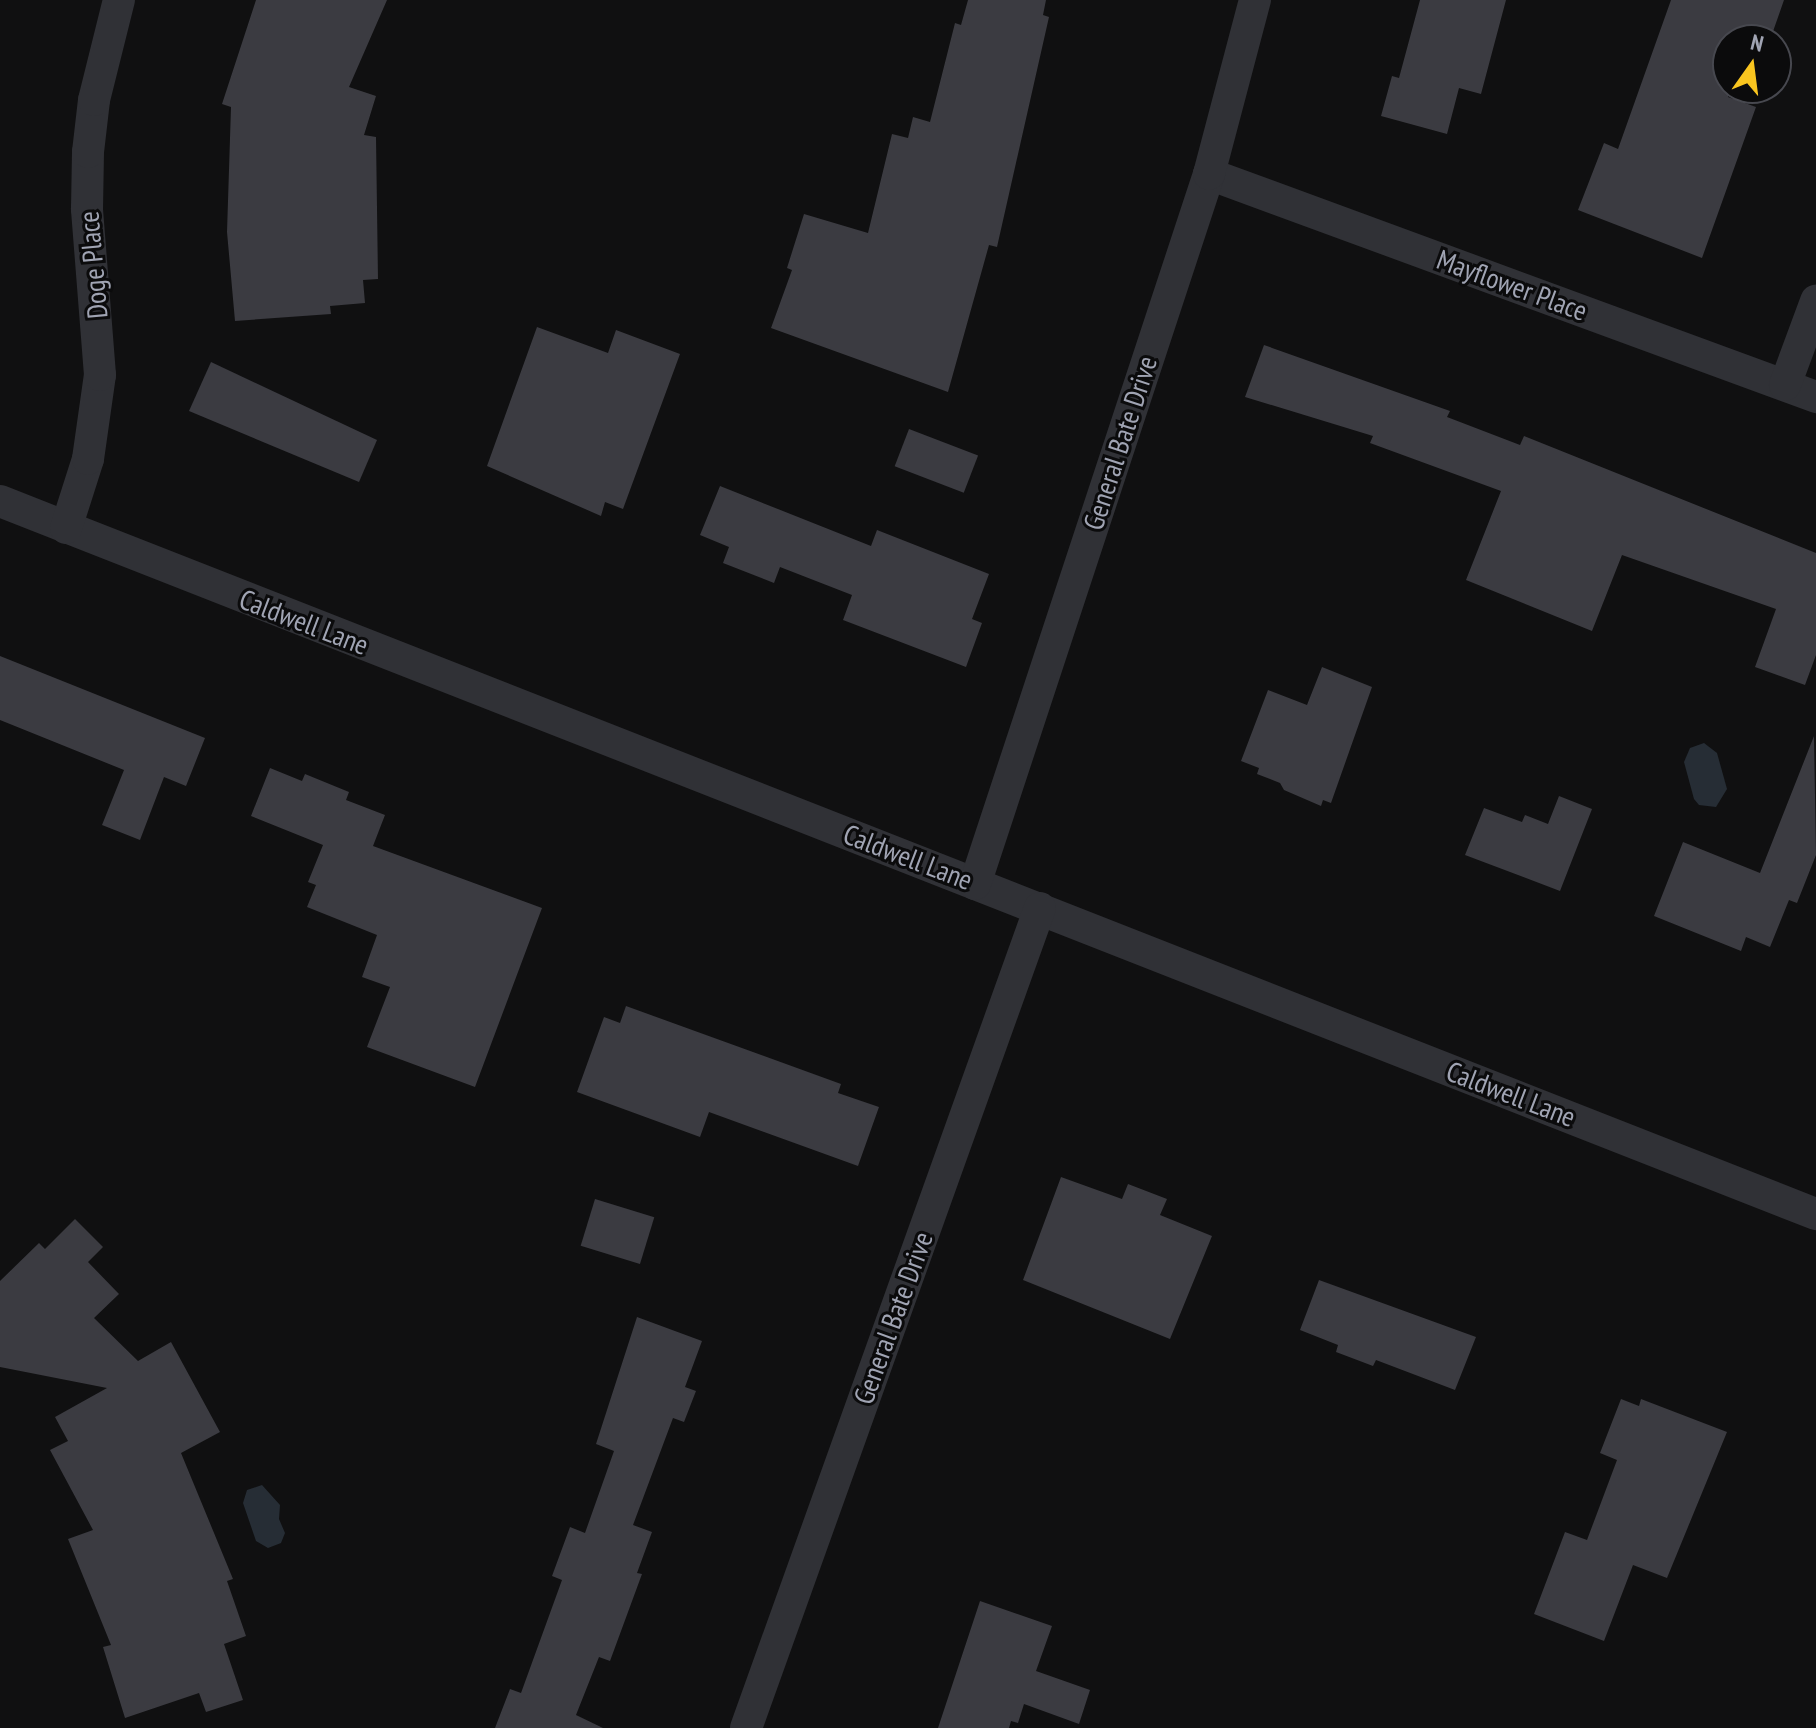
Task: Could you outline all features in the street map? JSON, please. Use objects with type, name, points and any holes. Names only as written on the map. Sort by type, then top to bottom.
[{"type":"street","name":"Doge Place","points":[[66,528],[88,459],[100,375],[87,209],[88,152],[94,100],[119,0]]},
{"type":"street","name":"General Bate Drive","points":[[975,884],[1209,174],[1255,0]]},
{"type":"street","name":"Mayflower Place","points":[[1209,174],[1816,397]]},
{"type":"street","points":[[1785,385],[1816,301]]},
{"type":"street","name":"Caldwell Lane","points":[[0,501],[1816,1214]]},
{"type":"street","name":"General Bate Drive","points":[[746,1728],[1040,908]]},
{"type":"shaded area","points":[[1704,743],[1717,753],[1727,789],[1716,807],[1699,805],[1694,799],[1684,762],[1690,748]]},
{"type":"shaded area","points":[[262,1485],[280,1505],[279,1519],[285,1533],[281,1543],[268,1548],[256,1541],[243,1503],[247,1490]]},
{"type":"building","points":[[256,0],[387,0],[349,87],[376,96],[364,135],[376,137],[378,279],[363,280],[365,303],[330,306],[331,314],[235,321],[227,232],[231,107],[222,104]]},
{"type":"building","points":[[968,0],[1046,0],[1043,15],[1049,17],[997,247],[989,245],[948,392],[771,328],[792,270],[787,268],[804,214],[868,233],[892,134],[908,138],[913,117],[930,122],[955,23],[961,25]]},
{"type":"building","points":[[1420,0],[1506,0],[1481,94],[1459,88],[1447,134],[1381,116],[1392,76],[1399,78]]},
{"type":"building","points":[[1671,0],[1784,0],[1776,24],[1712,24],[1712,104],[1748,104],[1756,107],[1702,258],[1578,210],[1604,143],[1618,149]]},
{"type":"building","points":[[537,327],[608,353],[616,330],[680,354],[623,509],[605,502],[601,516],[487,466]]},
{"type":"building","points":[[1264,345],[1450,411],[1447,417],[1520,445],[1524,436],[1816,553],[1816,655],[1805,685],[1755,667],[1776,609],[1622,555],[1592,631],[1466,580],[1501,491],[1370,443],[1373,436],[1245,397]]},
{"type":"building","points":[[211,362],[377,440],[359,482],[189,411]]},
{"type":"building","points":[[909,429],[978,456],[964,493],[895,466]]},
{"type":"building","points":[[720,486],[871,546],[877,530],[989,574],[972,619],[982,623],[966,667],[843,620],[852,595],[780,567],[774,583],[723,563],[729,547],[700,535]]},
{"type":"building","points":[[0,656],[205,738],[186,786],[164,777],[140,840],[102,825],[124,770],[0,720]]},
{"type":"building","points":[[1322,667],[1372,687],[1331,803],[1323,800],[1321,806],[1284,790],[1280,783],[1257,774],[1259,768],[1241,761],[1268,690],[1307,705]]},
{"type":"building","points":[[1814,736],[1816,855],[1797,903],[1789,900],[1770,947],[1746,937],[1741,951],[1654,916],[1683,842],[1760,873]]},
{"type":"building","points":[[270,768],[302,781],[305,774],[349,792],[346,800],[385,815],[373,846],[542,908],[475,1087],[367,1047],[390,987],[362,977],[377,935],[307,907],[316,885],[308,882],[323,845],[251,816]]},
{"type":"building","points":[[1559,796],[1592,809],[1560,891],[1465,855],[1484,808],[1522,822],[1525,815],[1548,824]]},
{"type":"building","points":[[626,1006],[841,1084],[838,1093],[879,1107],[858,1166],[709,1112],[700,1137],[577,1092],[604,1017],[620,1023]]},
{"type":"building","points":[[1061,1177],[1122,1199],[1128,1184],[1167,1199],[1160,1215],[1212,1236],[1170,1339],[1023,1280]]},
{"type":"building","points":[[595,1199],[654,1217],[640,1264],[581,1246]]},
{"type":"building","points":[[75,1219],[103,1247],[88,1262],[119,1294],[94,1318],[138,1361],[171,1342],[220,1432],[181,1453],[233,1579],[227,1581],[246,1636],[224,1644],[243,1700],[206,1712],[199,1693],[125,1718],[103,1647],[111,1645],[68,1539],[93,1530],[50,1450],[68,1441],[55,1417],[107,1388],[0,1367],[0,1281],[39,1243],[45,1249]]},
{"type":"building","points":[[1319,1280],[1476,1337],[1455,1390],[1376,1360],[1373,1366],[1336,1352],[1338,1345],[1300,1330]]},
{"type":"building","points":[[637,1317],[702,1341],[685,1387],[696,1391],[684,1422],[673,1418],[633,1525],[652,1532],[637,1573],[642,1574],[610,1661],[599,1657],[576,1715],[603,1728],[495,1728],[510,1689],[521,1693],[562,1580],[552,1576],[570,1527],[585,1533],[614,1451],[596,1444]]},
{"type":"building","points":[[1621,1399],[1639,1406],[1641,1399],[1727,1432],[1667,1578],[1633,1565],[1604,1641],[1534,1614],[1565,1532],[1587,1540],[1617,1460],[1600,1453]]},
{"type":"building","points":[[980,1601],[1052,1626],[1036,1671],[1090,1690],[1079,1724],[1024,1704],[1018,1723],[1011,1721],[1009,1728],[938,1728]]}]
